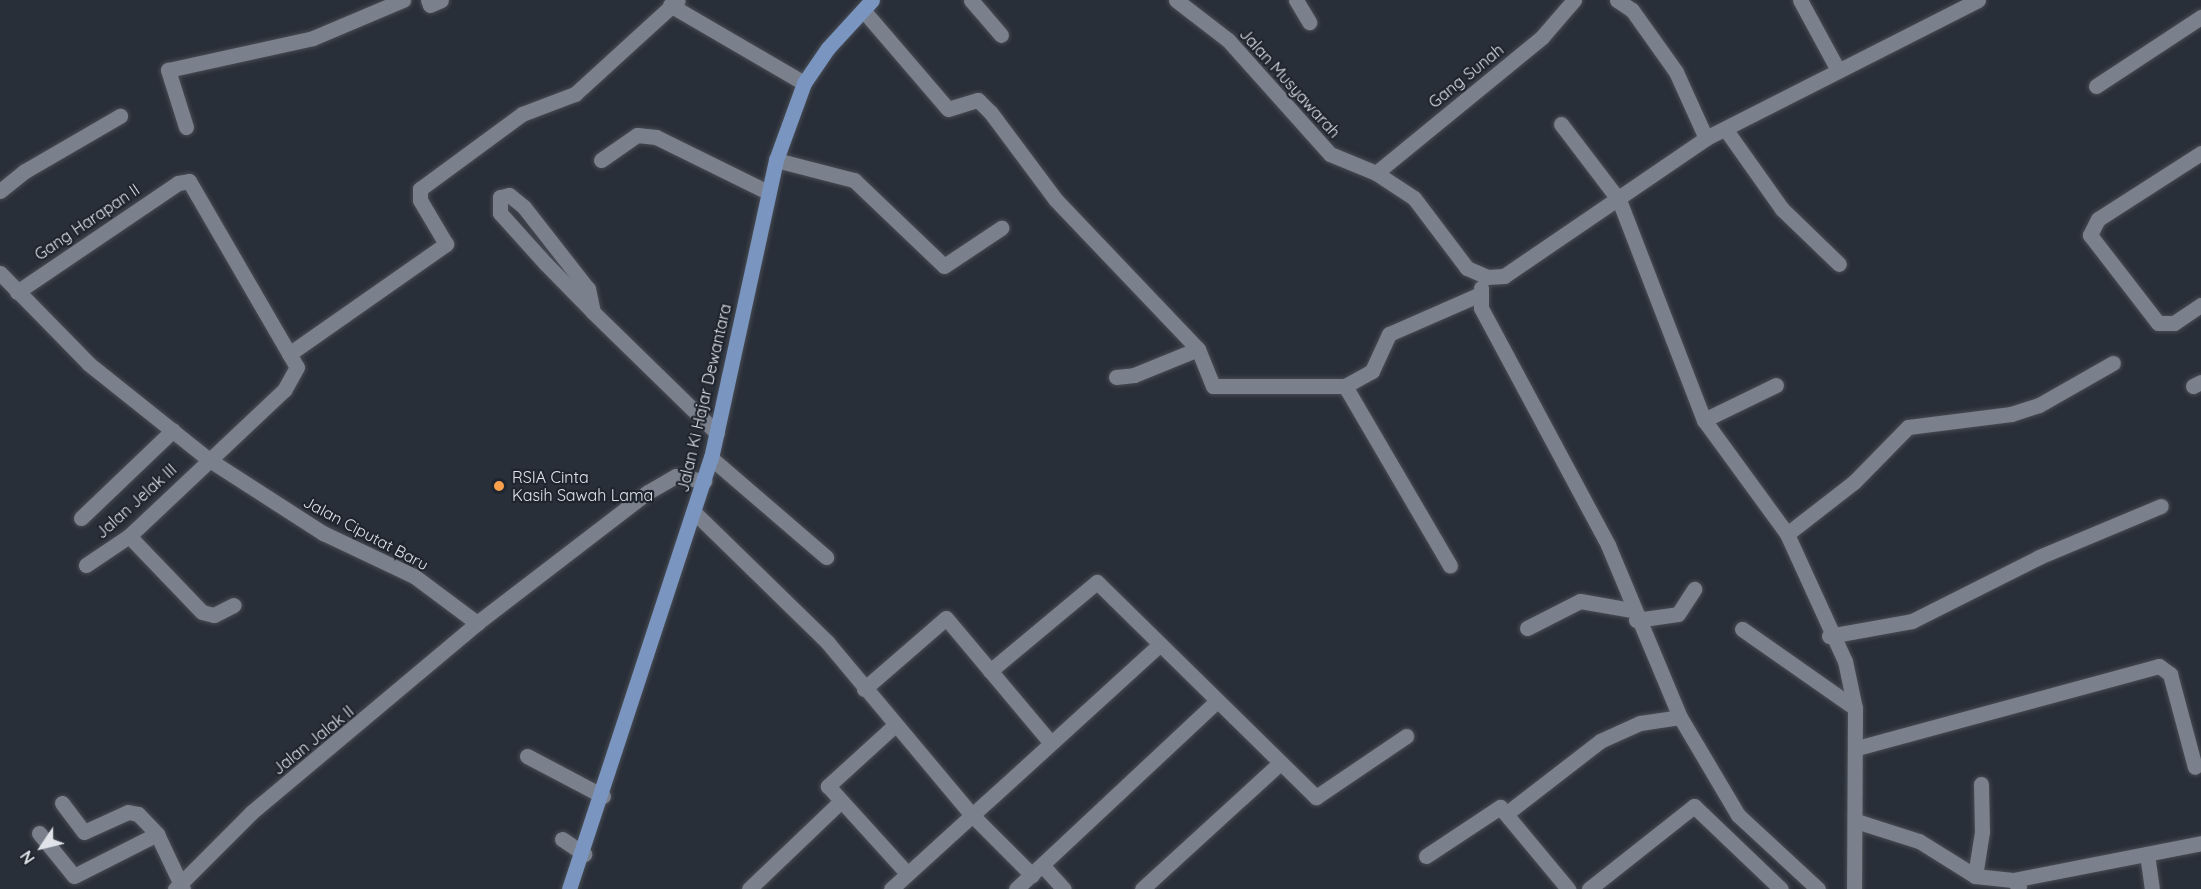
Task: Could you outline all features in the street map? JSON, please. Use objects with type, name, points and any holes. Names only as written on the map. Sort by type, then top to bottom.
[{"type":"main road","name":"Jalan Ki Hajar Dewantara","points":[[570,889],[584,854],[705,481],[776,160],[804,83],[868,5]]},
{"type":"street","points":[[186,127],[168,70],[313,38],[403,0]]},
{"type":"street","points":[[428,0],[430,5],[441,0]]},
{"type":"street","points":[[971,0],[1001,35]]},
{"type":"street","name":"Jalan Musyawarah","points":[[1176,0],[1228,40],[1330,154],[1376,173],[1414,198],[1467,268],[1487,277]]},
{"type":"street","points":[[1296,0],[1308,22]]},
{"type":"street","name":"Gang Sunah","points":[[1376,173],[1542,37],[1574,0]]},
{"type":"street","points":[[1617,0],[1637,5],[1676,72],[1706,138]]},
{"type":"street","points":[[1800,0],[1838,70]]},
{"type":"street","points":[[868,5],[948,109],[978,100],[992,112],[1055,199],[1198,349],[1213,386],[1345,386],[1372,371],[1389,334],[1478,295],[1487,277],[1504,276],[1619,200],[1706,138],[1726,130],[1838,70],[1978,0]]},
{"type":"street","points":[[289,354],[446,244],[420,200],[420,189],[522,114],[575,94],[674,3],[804,83]]},
{"type":"street","points":[[2096,86],[2201,17]]},
{"type":"street","points":[[0,191],[25,171],[120,116]]},
{"type":"street","points":[[1561,124],[1619,200],[1704,420],[1787,534],[1829,636],[1849,672],[1855,708],[1857,748],[1858,822],[1854,889]]},
{"type":"street","points":[[1726,130],[1782,209],[1839,264]]},
{"type":"street","points":[[601,160],[637,135],[656,137],[768,192]]},
{"type":"street","points":[[2201,153],[2098,219],[2090,236],[2115,274],[2155,320],[2174,323],[2201,305]]},
{"type":"street","points":[[776,160],[854,180],[944,266],[1001,228]]},
{"type":"street","name":"Gang Harapan II","points":[[17,292],[177,183],[193,183],[289,354]]},
{"type":"street","points":[[593,312],[588,289],[524,207],[508,195],[500,197],[500,213],[593,312],[717,433]]},
{"type":"street","name":"Jalan Ciputat Baru","points":[[0,273],[89,364],[208,459],[323,533],[414,576],[477,623]]},
{"type":"street","points":[[1478,295],[1608,545],[1634,615],[1680,717],[1738,815],[1818,889]]},
{"type":"street","points":[[1116,377],[1134,375],[1198,349]]},
{"type":"street","name":"Jalan Jelak III","points":[[86,565],[129,536],[208,459],[284,390],[297,367],[289,354]]},
{"type":"street","points":[[1787,534],[1854,482],[1908,427],[2012,414],[2039,405],[2113,363]]},
{"type":"street","points":[[1704,420],[1776,385]]},
{"type":"street","points":[[1345,386],[1450,566]]},
{"type":"street","points":[[81,518],[173,430]]},
{"type":"street","points":[[711,458],[826,557]]},
{"type":"street","points":[[477,623],[648,492],[676,476],[705,481]]},
{"type":"street","points":[[1829,636],[1912,621],[2018,567],[2161,506]]},
{"type":"street","points":[[695,513],[828,643],[894,725],[972,815],[1064,889]]},
{"type":"street","points":[[129,536],[202,612],[214,615],[234,605]]},
{"type":"street","points":[[990,671],[1097,582],[1158,646],[1316,796],[1406,736]]},
{"type":"street","points":[[1527,628],[1580,601],[1634,615],[1678,614],[1694,589]]},
{"type":"street","points":[[864,689],[944,618],[1052,743]]},
{"type":"street","name":"Jalan Jalak II","points":[[178,888],[252,812],[477,623]]},
{"type":"street","points":[[1742,629],[1855,708]]},
{"type":"street","points":[[891,889],[1158,646]]},
{"type":"street","points":[[1857,748],[2159,666],[2170,674],[2195,767]]},
{"type":"street","points":[[1016,889],[1216,702]]},
{"type":"street","points":[[1506,813],[1600,741],[1640,723],[1680,717]]},
{"type":"street","points":[[894,725],[829,783],[840,802],[907,873]]},
{"type":"street","points":[[527,756],[603,796]]},
{"type":"street","points":[[1142,889],[1280,763]]},
{"type":"street","points":[[1975,876],[1982,832],[1981,784]]},
{"type":"street","points":[[749,889],[840,802]]},
{"type":"street","points":[[62,803],[84,832],[132,812],[157,834],[178,888]]},
{"type":"street","points":[[1589,889],[1694,806],[1770,886]]},
{"type":"street","points":[[1426,856],[1500,807],[1568,889]]},
{"type":"street","points":[[1858,822],[1919,841],[1975,876],[2017,885],[2201,843]]},
{"type":"street","points":[[39,834],[74,876],[157,834]]},
{"type":"street","points":[[562,839],[584,854]]},
{"type":"street","points":[[2147,854],[2152,889]]},
{"type":"place","name":"RSIA Cinta Kasih Sawah Lama","points":[[499,486]]}]
